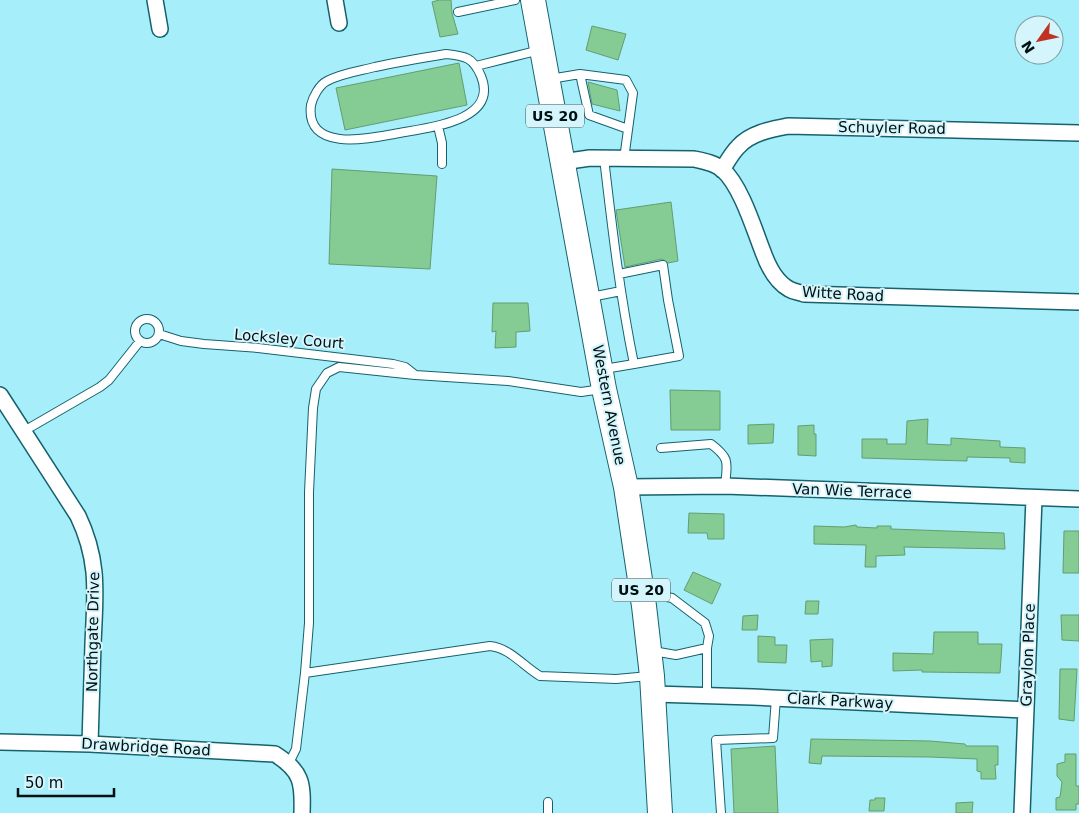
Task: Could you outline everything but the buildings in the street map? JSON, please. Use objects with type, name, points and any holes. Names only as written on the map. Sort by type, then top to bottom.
[{"type":"main road","name":"Western Avenue","points":[[533,0],[603,379],[626,487],[642,592],[653,685],[660,813]]},
{"type":"street","points":[[155,0],[160,29]]},
{"type":"street","points":[[335,0],[339,23]]},
{"type":"street","name":"Schuyler Road","points":[[722,170],[738,146],[750,138],[776,128],[788,126],[1079,132]]},
{"type":"street","name":"Witte Road","points":[[562,162],[590,158],[694,159],[705,161],[722,170],[733,182],[740,196],[767,262],[782,283],[790,290],[804,294],[1079,302]]},
{"type":"street","name":"Northgate Drive","points":[[0,395],[78,516],[92,554],[95,588],[90,744]]},
{"type":"street","name":"Van Wie Terrace","points":[[626,487],[725,486],[1079,500]]},
{"type":"street","name":"Graylon Place","points":[[1022,813],[1034,498]]},
{"type":"street","name":"Clark Parkway","points":[[653,685],[707,696],[1026,710]]},
{"type":"street","name":"Drawbridge Road","points":[[0,742],[90,744],[255,752],[275,754],[289,763]]},
{"type":"street","points":[[289,763],[298,775],[301,783],[303,793],[302,813]]},
{"type":"lane","points":[[458,12],[484,3],[515,0]]},
{"type":"lane","points":[[476,66],[542,50]]},
{"type":"lane","points":[[446,54],[464,56],[476,66],[482,79],[484,96],[476,108],[466,117],[452,123],[372,138],[346,140],[328,138],[317,129],[310,116],[313,98],[325,82],[344,74],[446,54]]},
{"type":"lane","points":[[580,74],[589,115],[628,129]]},
{"type":"lane","points":[[548,79],[580,74],[626,80],[633,93],[624,159]]},
{"type":"lane","points":[[438,126],[442,143],[442,164]]},
{"type":"lane","points":[[604,158],[621,291],[634,364]]},
{"type":"lane","points":[[289,763],[296,749],[305,673],[308,623],[309,492],[316,389],[327,373],[339,367],[415,375],[508,380],[581,392],[634,364],[679,356],[663,265],[619,274]]},
{"type":"lane","points":[[589,298],[621,291]]},
{"type":"lane","name":"Locksley Court","points":[[140,341],[136,338],[134,330],[138,322],[150,319],[154,320],[159,334],[181,341],[393,364],[405,367],[415,375]]},
{"type":"lane","points":[[24,431],[100,388],[114,374],[140,341],[151,343],[159,334]]},
{"type":"lane","points":[[661,448],[711,444],[722,452],[727,459],[725,486]]},
{"type":"lane","points":[[642,592],[672,598],[705,623],[709,636],[707,648],[707,696]]},
{"type":"lane","points":[[305,673],[490,646],[504,649],[540,676],[616,679],[653,685]]},
{"type":"lane","points":[[649,650],[676,655],[707,648]]},
{"type":"lane","points":[[720,813],[716,740],[773,738],[776,698]]},
{"type":"lane","points":[[548,802],[548,813]]}]
